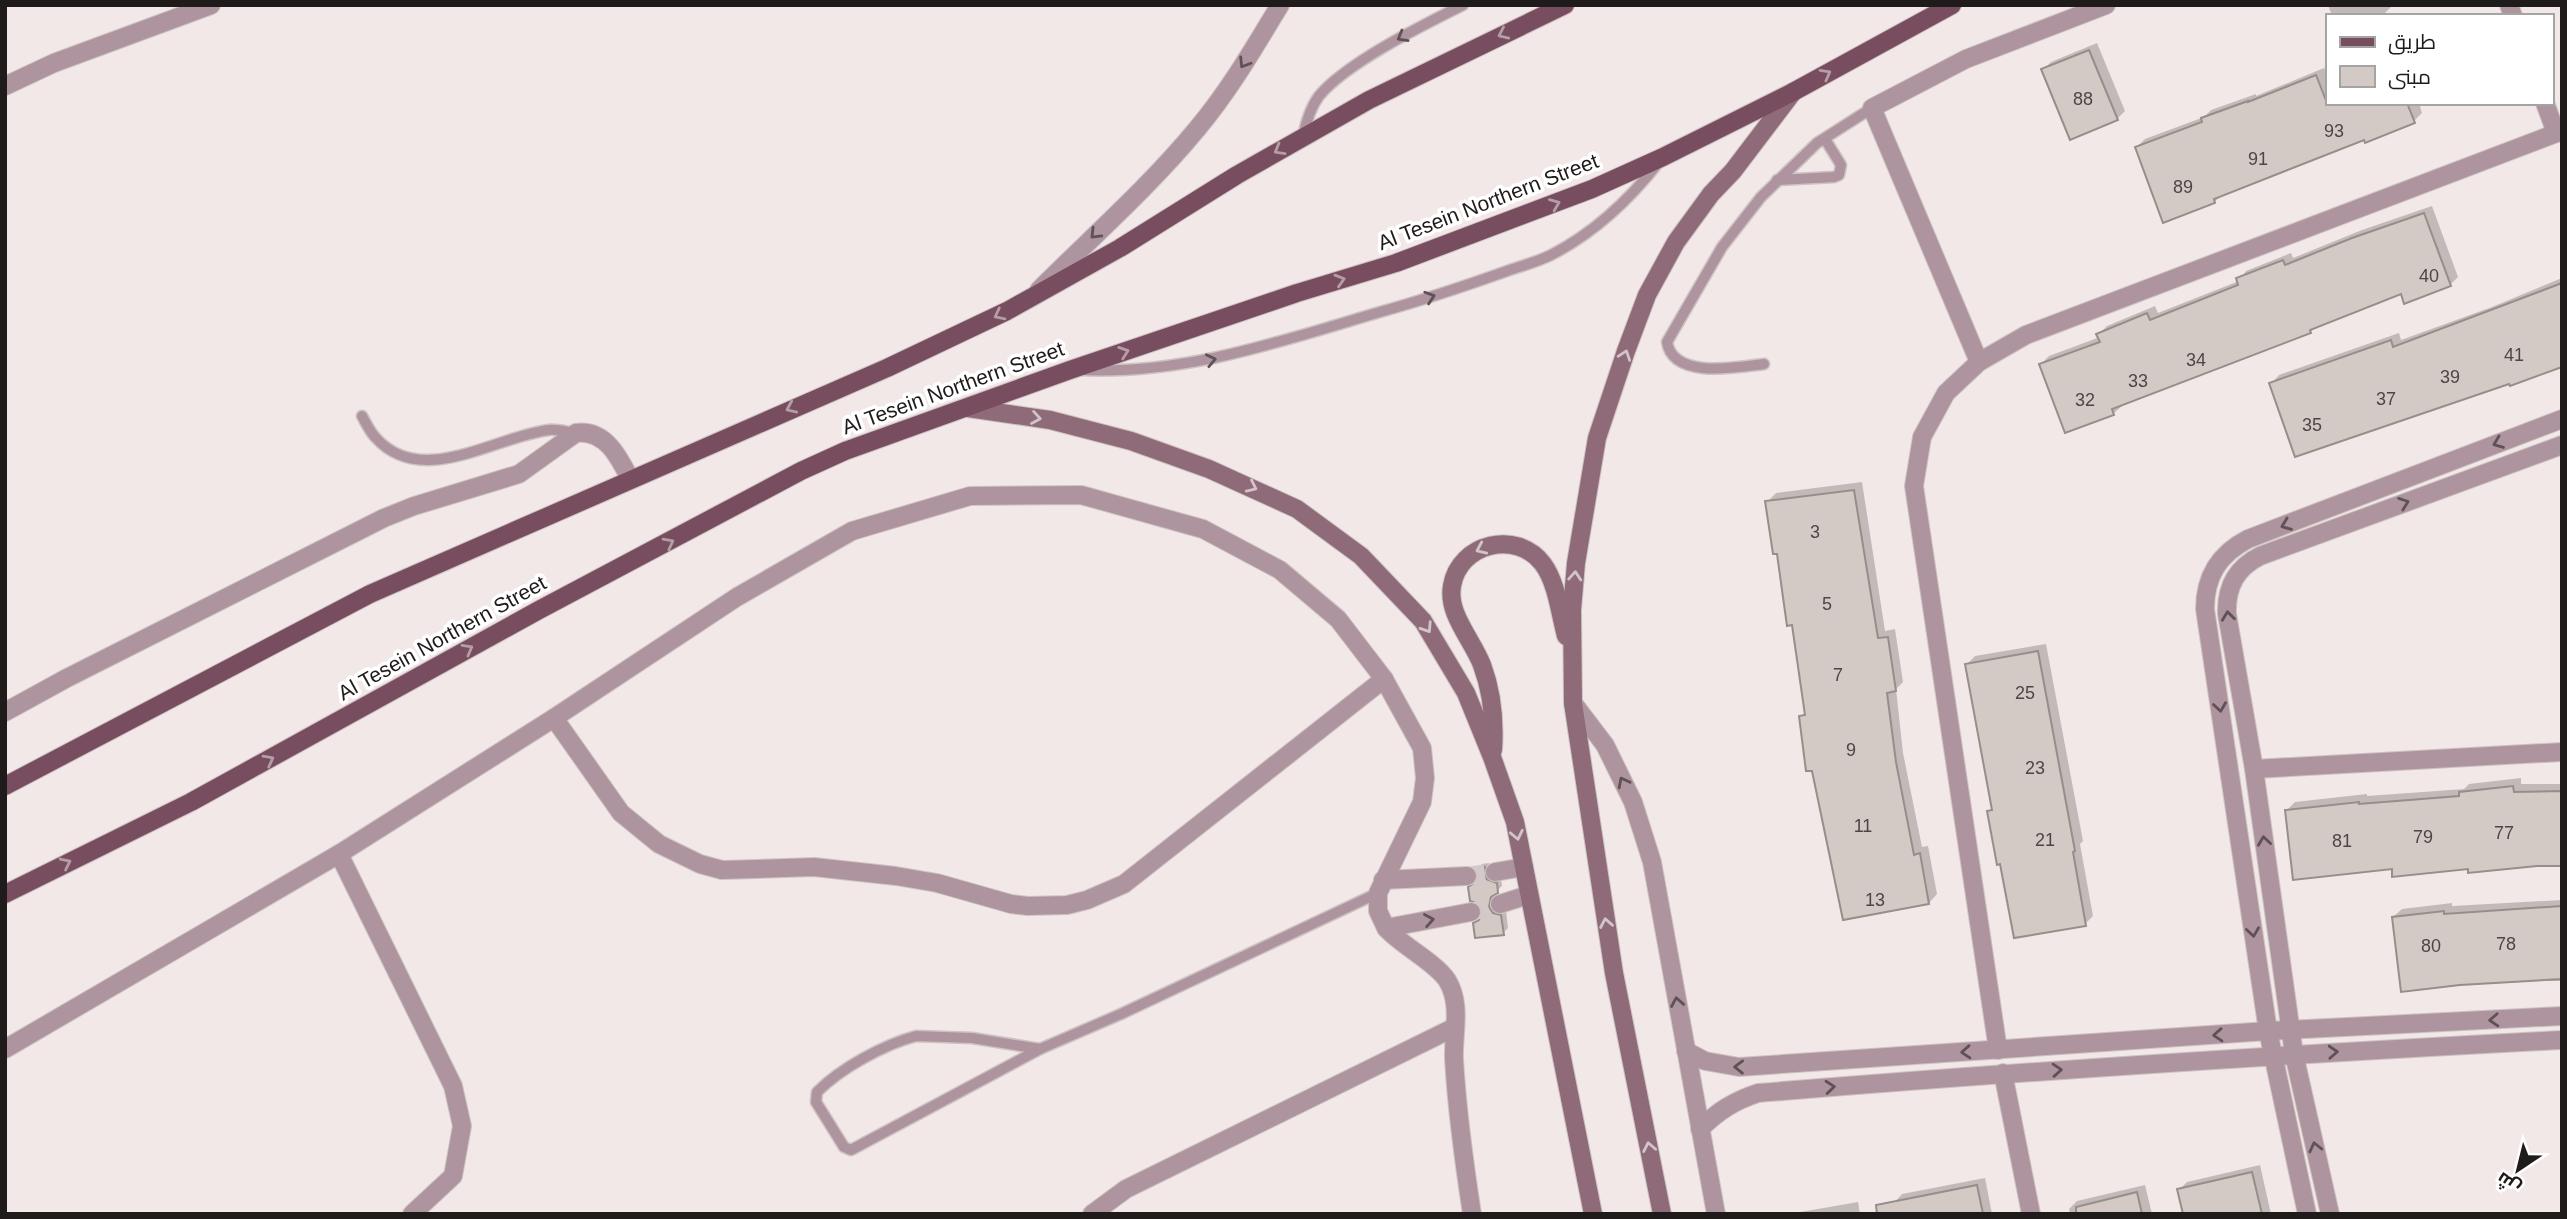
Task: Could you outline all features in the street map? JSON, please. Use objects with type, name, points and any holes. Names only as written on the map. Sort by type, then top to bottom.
[{"type":"main road","name":"Al Tesein Northern Street","points":[[5,786],[370,594],[899,362],[1030,298],[1120,248],[1303,137],[1455,57],[1565,5]]},
{"type":"main road","name":"Al Tesein Northern Street","points":[[5,894],[202,795],[780,481],[845,451],[1070,370],[1442,247],[1592,189],[1793,92],[1952,5]]},
{"type":"main road","points":[[1662,1214],[1614,973],[1573,703],[1576,563],[1597,438],[1647,295],[1676,242],[1793,92]]},
{"type":"main road","points":[[968,408],[1050,420],[1131,441],[1209,468],[1297,509],[1361,556],[1423,621],[1466,693],[1515,822],[1593,1214]]},
{"type":"main road","points":[[1492,757],[1494,735],[1489,691],[1482,666],[1451,598],[1455,575],[1469,555],[1478,549],[1502,543],[1525,549],[1535,555],[1549,575],[1572,656]]},
{"type":"street","points":[[5,86],[54,63],[211,5]]},
{"type":"street","points":[[1030,298],[1140,190],[1198,128],[1242,68],[1280,5]]},
{"type":"street","points":[[1979,362],[1872,108],[1966,60],[2106,5]]},
{"type":"street","points":[[1998,1050],[1914,486],[1922,437],[1946,393],[1979,362],[2026,335],[2559,132],[2546,105]]},
{"type":"street","points":[[2307,1214],[2268,1031],[2205,609],[2210,576],[2225,554],[2248,539],[2562,419]]},
{"type":"street","points":[[5,712],[66,678],[384,518],[414,506],[519,474],[576,433],[595,435],[605,441],[620,460],[630,480]]},
{"type":"street","points":[[2330,1214],[2290,1030],[2254,769],[2227,614],[2228,593],[2243,567],[2260,556],[2562,445]]},
{"type":"street","points":[[5,1049],[339,855],[737,597],[852,531],[970,496],[1082,495],[1203,529],[1280,570],[1338,619],[1384,679],[1422,748],[1425,778],[1422,802],[1380,886],[1378,911],[1386,928],[1447,981],[1456,1006],[1454,1056],[1462,1148],[1472,1214]]},
{"type":"street","points":[[554,718],[621,813],[659,844],[700,864],[722,870],[768,867],[855,870],[937,883],[1011,904],[1046,907],[1087,900],[1124,884],[1384,679]]},
{"type":"street","points":[[1573,703],[1605,745],[1633,802],[1652,862],[1716,1214]]},
{"type":"street","points":[[2254,769],[2562,752]]},
{"type":"street","points":[[339,855],[453,1086],[462,1126],[453,1176],[412,1214]]},
{"type":"street","points":[[1495,872],[1524,867]]},
{"type":"street","points":[[1380,886],[1467,876]]},
{"type":"street","points":[[1500,904],[1528,895]]},
{"type":"street","points":[[1386,928],[1471,912]]},
{"type":"street","points":[[1686,1051],[1705,1061],[1739,1068],[2268,1031],[2562,1016]]},
{"type":"street","points":[[1092,1214],[1126,1189],[1455,1027]]},
{"type":"street","points":[[1700,1129],[1736,1100],[1758,1093],[2003,1073],[2562,1040]]},
{"type":"street","points":[[2003,1073],[2031,1214]]},
{"type":"lane","points":[[1303,137],[1308,116],[1318,98],[1333,82],[1394,42],[1462,5]]},
{"type":"lane","points":[[1764,364],[1723,369],[1704,368],[1671,355],[1667,342],[1722,247],[1741,221],[1777,180],[1825,139],[1872,108]]},
{"type":"lane","points":[[1777,180],[1835,177],[1839,174],[1841,165],[1825,139]]},
{"type":"lane","points":[[1070,370],[1137,370],[1202,362],[1489,278],[1550,255],[1577,240],[1624,202],[1663,157]]},
{"type":"lane","points":[[362,416],[384,447],[397,454],[423,460],[443,459],[549,430],[576,433]]},
{"type":"lane","points":[[1040,1049],[972,1038],[916,1036],[877,1049],[820,1089],[815,1097],[816,1102],[841,1144],[851,1150],[1040,1049],[1121,1014],[1380,886]]},
{"type":"building","points":[[2089,50],[2118,120],[2070,140],[2041,69]]},
{"type":"building","points":[[2316,75],[2326,105],[2408,105],[2415,123],[2365,143],[2364,140],[2214,199],[2215,203],[2163,223],[2135,147],[2202,122],[2201,118]]},
{"type":"building","points":[[2424,213],[2451,286],[2404,304],[2401,294],[2310,330],[2311,333],[2112,409],[2114,415],[2065,433],[2039,364],[2100,342],[2096,334],[2147,313],[2150,320],[2238,285],[2236,278],[2283,260],[2285,265]]},
{"type":"building","points":[[2562,283],[2562,367],[2295,457],[2269,383],[2391,340],[2393,347]]},
{"type":"building","points":[[1854,490],[1878,638],[1888,637],[1896,691],[1887,693],[1896,762],[1914,855],[1920,853],[1929,904],[1843,920],[1812,771],[1806,771],[1799,716],[1805,715],[1792,625],[1787,626],[1777,554],[1773,554],[1765,501]]},
{"type":"building","points":[[2038,651],[2086,926],[2014,938],[1987,811],[1992,810],[1965,664]]},
{"type":"building","points":[[2513,786],[2514,792],[2562,791],[2562,866],[2468,873],[2468,869],[2392,877],[2392,869],[2293,880],[2285,810],[2459,796],[2459,792]]},
{"type":"building","points":[[1485,867],[1486,879],[1497,883],[1498,893],[1491,897],[1489,907],[1493,913],[1501,915],[1504,935],[1475,938],[1473,923],[1479,920],[1482,911],[1479,904],[1470,901],[1468,887],[1477,881],[1475,869]]},
{"type":"building","points":[[2562,906],[2562,979],[2460,985],[2401,992],[2392,917],[2444,911],[2444,914]]},
{"type":"building","points":[[2252,1172],[2262,1214],[2183,1214],[2177,1189]]},
{"type":"building","points":[[1977,1185],[1983,1214],[1877,1214],[1876,1205]]},
{"type":"building","points":[[2137,1192],[2142,1214],[2076,1214],[2076,1207]]},
{"type":"tunnel","points":[[1467,876],[1495,872]]},
{"type":"tunnel","points":[[1471,912],[1500,904]]}]
